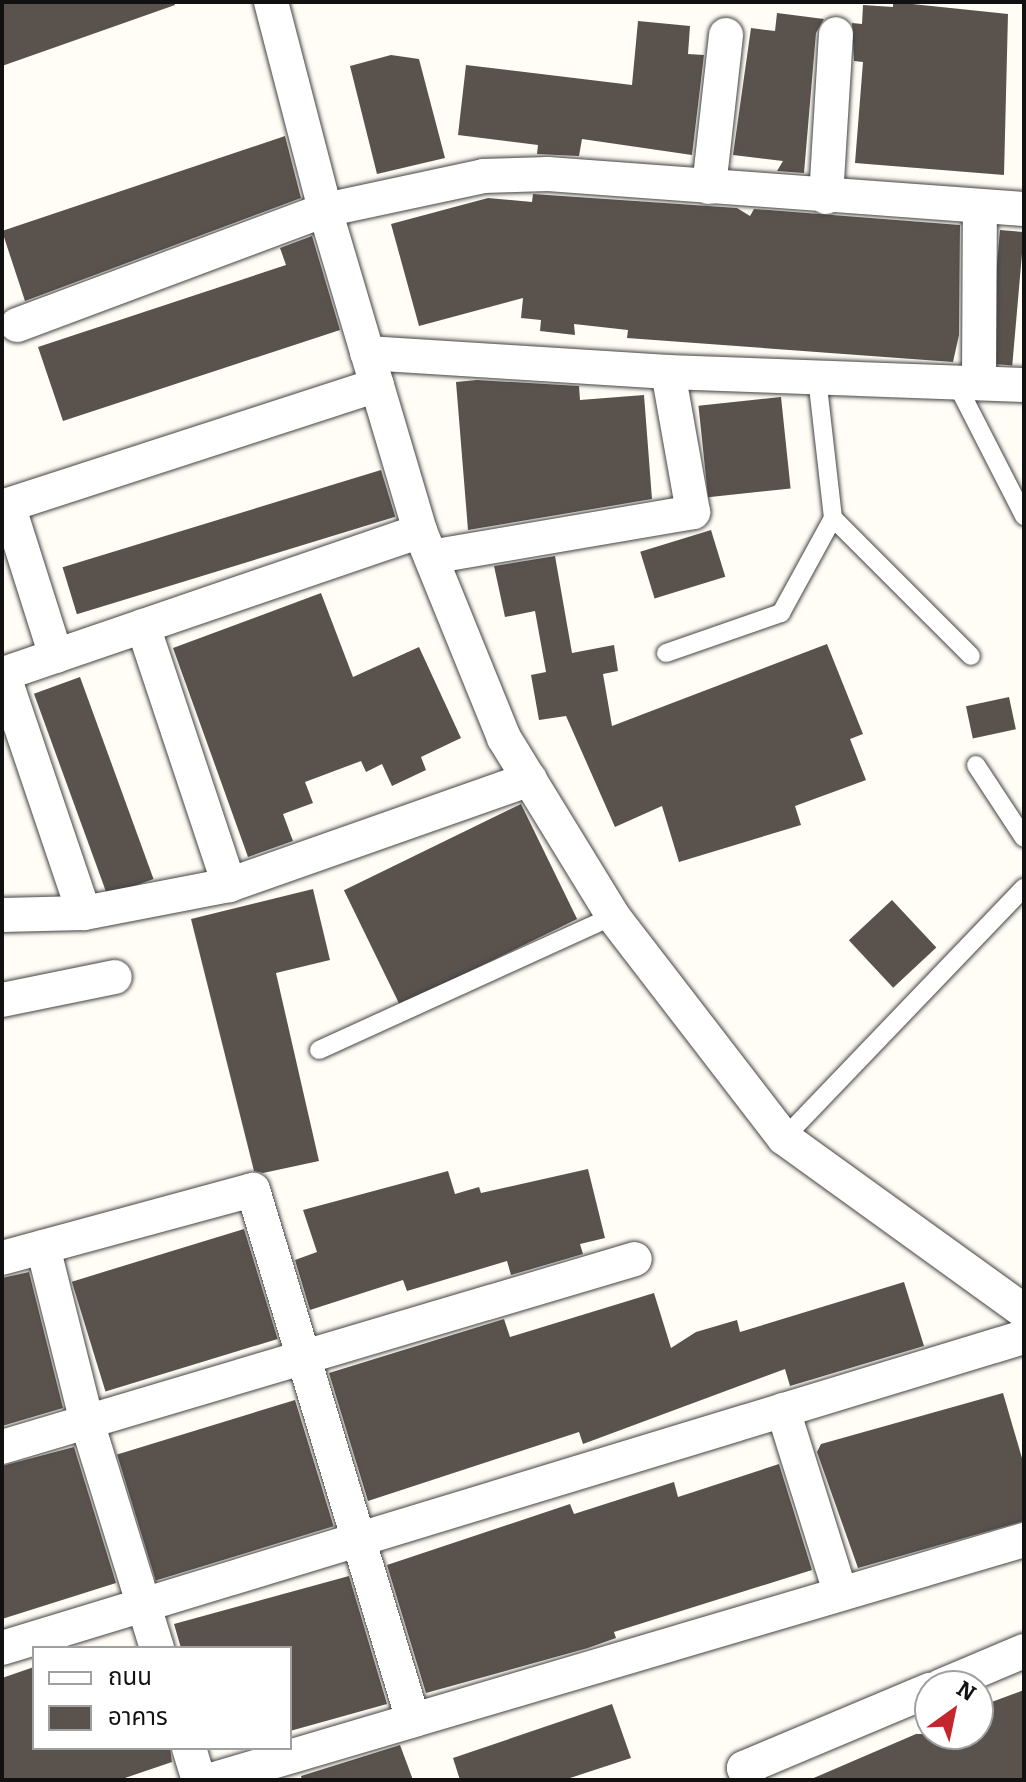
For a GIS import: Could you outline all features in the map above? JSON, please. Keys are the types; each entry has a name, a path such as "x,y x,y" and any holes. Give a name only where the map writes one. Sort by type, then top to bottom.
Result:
{"street":[{"path":"271,2 325,210 426,544 504,738 613,916 784,1138 1024,1311"},
{"path":"826,197 836,34"},
{"path":"709,187 726,35"},
{"path":"17,325 325,210 483,176 548,174 826,197 1024,209"},
{"path":"967,381 980,206"},
{"path":"367,353 668,372 1024,385"},
{"path":"84,913 3,674 143,626 426,544 693,512 668,372"},
{"path":"56,656 5,495 377,385"},
{"path":"143,626 229,885"},
{"path":"2,915 84,913 229,885 530,779"},
{"path":"2,1000 115,977"},
{"path":"2,1258 253,1190 355,1540 413,1720"},
{"path":"43,1247 87,1422 156,1646"},
{"path":"2,1447 635,1259"},
{"path":"2,1648 1024,1337"},
{"path":"783,1410 840,1592"},
{"path":"211,1780 1024,1540"},
{"path":"979,1670 1024,1651"},
{"path":"749,1780 744,1768 914,1697"},
{"path":"190,1750 199,1780"}],"lane":[{"path":"666,653 781,613 833,518 817,377"},
{"path":"967,381 1024,516"},
{"path":"833,518 971,656"},
{"path":"976,765 1024,838"},
{"path":"784,1138 1024,888"},
{"path":"319,1050 613,916"}],"building":[{"path":"2,2 174,2 175,5 2,66"},
{"path":"893,2 1008,14 1004,175 855,163 863,62 854,61 852,23 862,24 863,5 893,7"},
{"path":"777,13 824,19 816,33 804,173 777,171 783,161 733,155 751,28 775,31"},
{"path":"638,21 690,26 688,54 704,55 692,155 582,139 579,156 537,154 538,145 458,135 466,65 632,85"},
{"path":"391,55 419,59 445,158 377,174 350,66"},
{"path":"285,136 301,198 25,301 2,231"},
{"path":"533,194 737,208 750,216 754,209 960,225 959,335 953,362 627,338 628,330 574,324 575,335 540,331 541,320 521,318 523,298 419,326 391,224 488,198 532,202"},
{"path":"1000,230 1024,232 1012,366 988,363"},
{"path":"312,236 340,330 63,421 38,347 286,265 280,248"},
{"path":"477,380 579,386 580,400 644,395 652,499 468,530 456,382"},
{"path":"781,397 791,488 708,497 698,406"},
{"path":"381,470 395,517 77,614 63,567"},
{"path":"711,530 725,577 655,598 640,552"},
{"path":"555,556 572,653 614,645 618,671 603,674 612,726 827,644 863,734 850,739 866,780 795,806 801,825 679,862 662,806 615,827 566,716 539,720 531,675 546,672 535,611 505,617 494,566"},
{"path":"321,593 353,677 419,647 461,738 421,757 426,770 392,786 382,764 366,772 361,761 305,782 313,803 283,814 293,841 248,857 173,648"},
{"path":"80,677 154,879 107,896 34,694"},
{"path":"1009,697 1016,729 973,738 966,706"},
{"path":"521,804 577,919 400,1005 344,890"},
{"path":"313,889 330,960 276,973 319,1161 263,1173 254,1171 191,919"},
{"path":"892,900 936,948 893,988 849,940"},
{"path":"588,1169 605,1238 580,1244 583,1254 511,1275 507,1261 407,1291 403,1280 310,1310 295,1260 317,1252 303,1210 448,1171 455,1194 479,1187 481,1193"},
{"path":"244,1229 278,1339 105,1392 72,1282"},
{"path":"29,1272 63,1408 2,1426 2,1278"},
{"path":"904,1282 924,1346 790,1386 785,1369 583,1444 579,1432 368,1501 329,1373 504,1319 510,1337 654,1293 671,1348 696,1332 737,1320 740,1332"},
{"path":"1003,1393 1024,1465 1024,1521 858,1568 817,1452 821,1444"},
{"path":"295,1400 334,1526 156,1581 117,1454"},
{"path":"74,1447 116,1583 2,1619 2,1466"},
{"path":"779,1464 812,1570 614,1632 616,1638 588,1648 426,1693 387,1565 570,1504 574,1514 674,1482 678,1497"},
{"path":"349,1576 387,1704 292,1730 292,1646 180,1646 174,1624"},
{"path":"32,1668 32,1750 170,1750 172,1762 119,1780 2,1780 2,1678"},
{"path":"1024,1690 1024,1780 809,1780 914,1735 914,1750 994,1750 994,1701"},
{"path":"612,1704 631,1758 564,1780 460,1780 453,1758"},
{"path":"400,1745 413,1780 302,1780 301,1776"}]}
